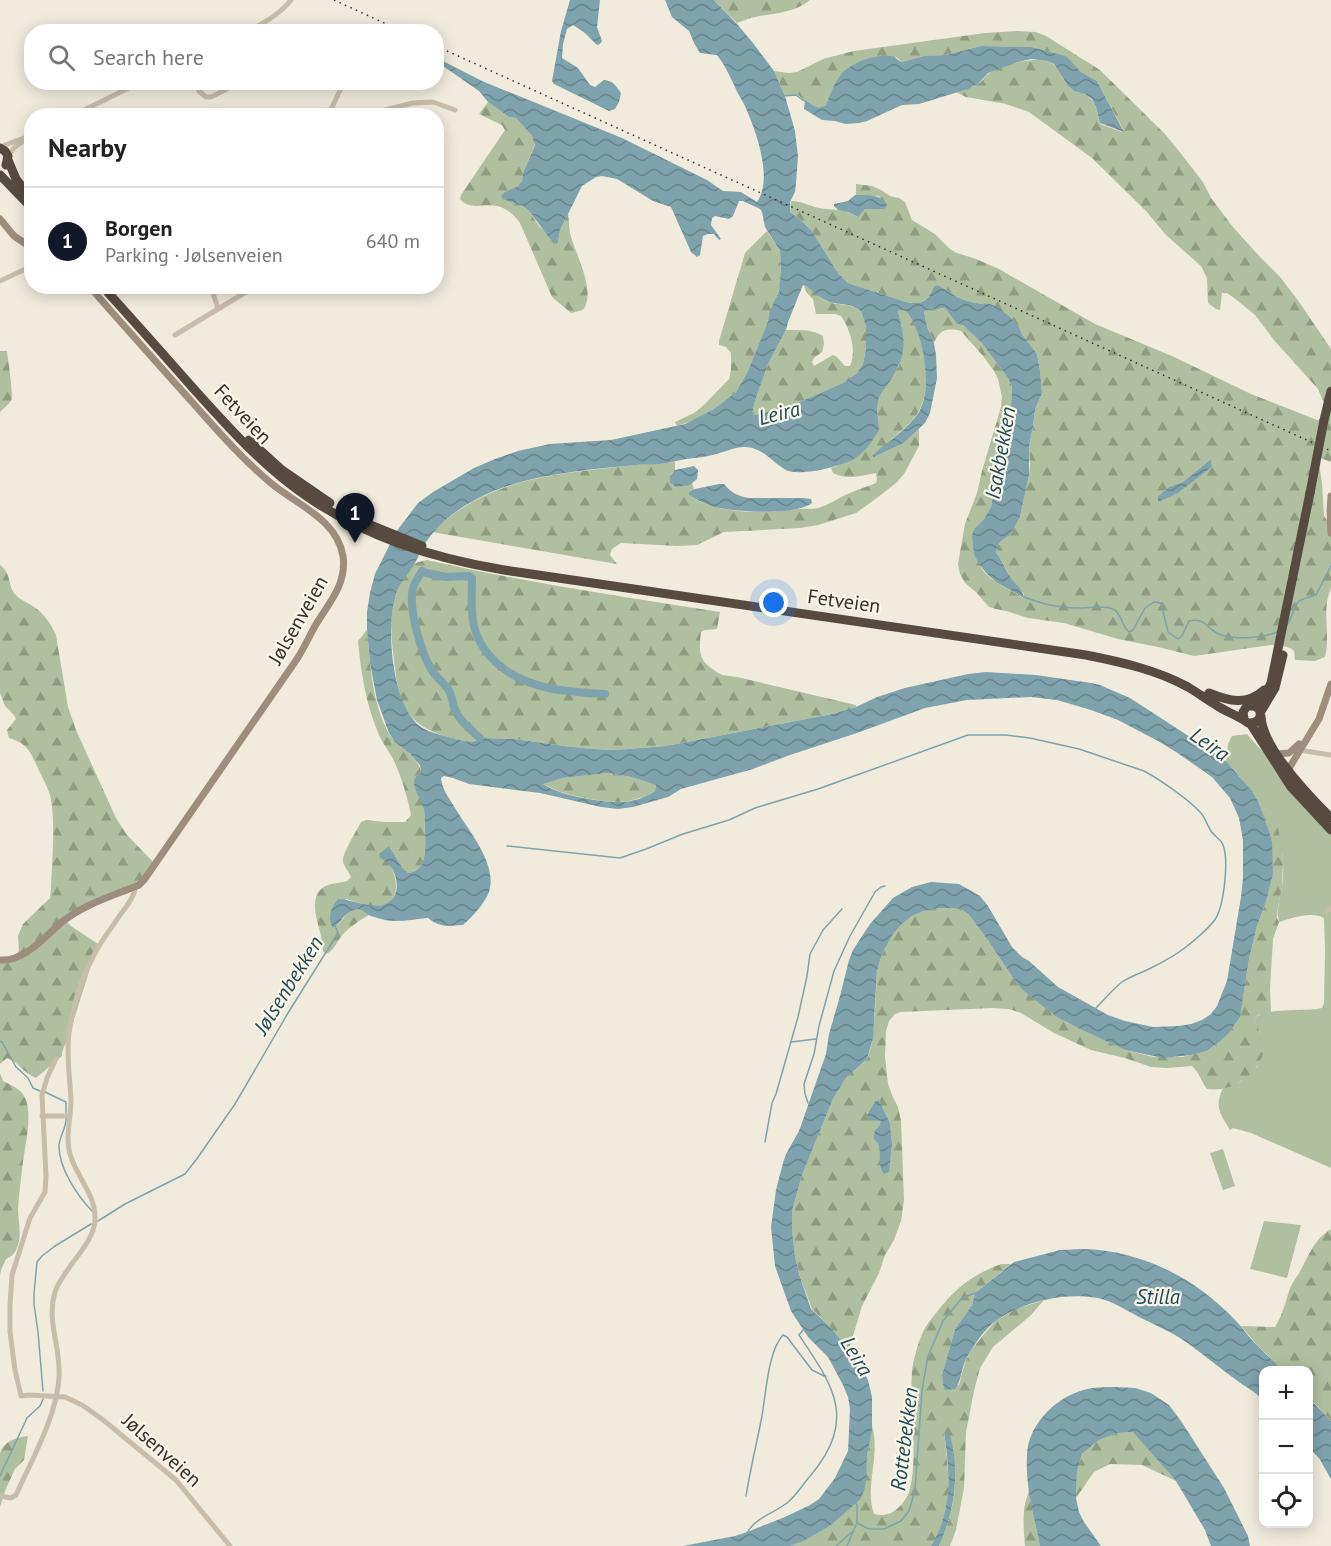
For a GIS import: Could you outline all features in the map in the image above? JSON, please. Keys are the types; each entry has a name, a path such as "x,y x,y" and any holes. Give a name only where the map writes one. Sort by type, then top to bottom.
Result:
{"highway":[{"path":"0,148 5,151 16,179 24,189"},
{"path":"0,169 5,166 8,158"},
{"path":"0,175 24,200"},
{"name":"Fetveien","path":"109,294 260,459 310,499 347,521 383,535 429,551 504,564 1088,649 1116,655 1156,667 1189,681 1227,712 1247,721"},
{"name":"Fetveien","path":"117,294 228,418 269,459 332,505 383,535"},
{"path":"1247,721 1257,722 1255,710 1271,683 1331,391"},
{"path":"1293,584 1278,678 1271,695 1255,710 1243,714 1273,753 1331,818"},
{"path":"1207,696 1230,701 1253,698 1264,689 1274,669"},
{"path":"1207,696 1220,711 1250,732 1273,753"},
{"name":"Fetveien","path":"1207,696 1224,704 1255,710"},
{"path":"1255,710 1273,753 1298,795 1331,830"}],"main road":[{"path":"0,219 24,243"},
{"name":"Jølsenveien","path":"96,294 241,455 280,490 326,523 336,537 343,559 343,573 339,588 297,659 144,880 137,885"},
{"path":"1331,496 1331,533"},
{"path":"1288,770 1319,719 1331,684"},
{"path":"1273,753 1289,753 1309,733"},
{"path":"0,960 10,960 21,956 69,916 137,885"}],"street":[{"path":"261,24 282,11 291,0"},
{"path":"88,108 125,90"},
{"path":"199,90 206,97 212,97 226,90"},
{"path":"332,108 340,90"},
{"path":"393,108 413,103 433,102 455,110"},
{"path":"0,148 24,138"},
{"path":"8,158 15,147 24,141"},
{"path":"0,281 24,270"},
{"path":"213,294 218,309"},
{"path":"175,335 243,294"},
{"path":"1305,751 1331,755"},
{"name":"Jølsenveien","path":"58,1396 60,1366 52,1325 53,1298 63,1275 91,1235 96,1218 91,1199 70,1154 67,1135 71,1101 68,1040 70,1026 79,991 93,955 132,898 137,885"},
{"name":"Jølsenveien","path":"56,1059 42,1095 44,1194 30,1218 14,1267 9,1305 15,1370 21,1396 58,1396 74,1400 102,1419 176,1480 230,1546"},
{"path":"42,1116 69,1116"},
{"path":"0,1496 11,1498 16,1495 58,1396"}],"green space":[{"path":"714,0 810,0 798,8 753,17 737,23"},
{"path":"1036,32 1100,70 1165,134 1203,182 1211,198 1233,227 1280,277 1297,299 1331,349 1331,462 1320,458 1319,463 1324,516 1331,526 1331,588 1326,613 1325,657 1315,661 1295,660 1292,649 1271,645 1194,656 1118,639 1064,623 1028,618 989,607 965,583 960,574 958,564 965,524 977,493 1002,397 994,371 961,331 941,332 934,343 927,327 924,311 945,308 956,323 964,326 981,342 1012,386 1011,405 1001,446 991,507 975,528 977,554 986,574 1023,598 1024,594 1010,577 996,553 1001,541 1010,535 1020,517 1029,475 1029,446 1035,410 1042,393 1037,354 1019,327 982,303 957,297 938,285 934,286 924,301 912,303 848,283 838,273 812,231 790,212 791,201 842,211 857,217 865,209 884,209 879,196 856,195 856,184 872,186 905,202 912,220 935,234 950,249 999,269 1095,324 1172,356 1251,394 1317,420 1323,420 1325,406 1318,389 1255,315 1227,293 1222,293 1220,310 1208,303 1207,278 1201,266 1166,235 1146,211 1092,158 1029,112 1006,104 966,97 956,92 976,85 988,74 1011,64 1040,60 1054,65 1071,89 1090,98 1100,124 1122,132 1123,129 1097,81 1081,72 1065,56 1032,47 981,46 902,62 896,57 885,57 840,75 823,108 811,106 798,95 785,96 774,71 797,72 823,59 854,51 985,33","holes":["1211,459 1212,467 1177,494 1158,502 1158,496 1169,487 1183,482"]},
{"path":"488,102 509,117 516,118 532,136 535,144 522,181 518,186 505,192 529,211 539,226 558,243 560,230 568,214 570,233 584,272 588,293 583,310 571,313 552,297 520,223 513,215 501,207 473,206 460,199 505,130 502,125 479,114"},
{"path":"767,231 780,251 781,284 748,371 736,392 714,409 677,426 675,422 694,413 729,379 731,353 726,347 719,345 719,341 745,253"},
{"path":"804,286 829,302 851,306 861,311 866,327 863,364 857,373 843,383 795,404 756,415 752,414 768,364 786,330 810,331 823,336 822,352 814,358 812,362 814,366 833,355 845,366 850,366 853,347 844,321 841,316 835,314 816,314 813,299"},
{"path":"899,310 906,311 913,320 918,333 925,361 925,391 917,414 874,457 904,443 919,429 919,446 904,474 896,483 856,513 800,528 724,532 697,545 621,543 612,549 610,555 617,564 432,532 454,513 477,499 527,481 579,471 675,462 675,470 671,474 670,483 676,487 692,483 694,489 689,492 689,495 700,502 726,510 756,512 818,508 876,483 876,473 854,477 843,476 833,473 831,468 837,466 879,430 877,403 881,392 899,366 902,328"},
{"path":"0,351 7,351 12,392 11,401 0,412"},
{"path":"427,560 536,582 720,612 717,629 701,632 702,658 709,666 722,675 856,705 856,707 832,714 666,746 615,750 515,739 481,738 466,741 433,732 412,717 402,700 398,687 391,625 394,603 401,582 413,565"},
{"path":"0,565 8,575 15,594 39,611 54,630 68,707 76,730 116,818 127,835 153,862 150,872 130,888 66,921 101,946 91,965 62,1056 36,1078 7,1058 0,1064 0,959 14,956 19,951 18,936 23,924 50,898 53,816 49,791 32,755 24,745 9,738 7,730 16,719 5,706 0,693"},
{"path":"367,630 373,683 383,722 393,739 416,761 421,772 415,778 424,810 424,856 420,868 408,873 389,846 386,860 393,872 396,886 392,899 387,904 375,906 346,899 333,928 348,913 356,909 362,909 369,915 346,931 334,948 326,954 323,951 317,919 316,899 322,888 347,881 351,877 343,859 361,822 366,820 405,822 411,815 398,771 380,737 368,701 358,641"},
{"path":"1247,734 1277,766 1331,815 1331,1168 1251,1133 1233,1128 1230,1130 1219,1110 1223,1088 1241,1082 1258,1066 1261,1035 1255,1018 1268,1012 1322,1008 1324,1003 1324,918 1308,915 1279,922 1283,864 1275,819 1226,762 1228,744 1232,736"},
{"path":"608,773 656,785 655,791 629,801 609,802 572,795 542,783 561,778"},
{"path":"1259,803 1276,819 1282,847 1282,887 1278,906 1279,922 1273,939 1271,1012 1255,1018 1264,1052 1255,1069 1237,1084 1222,1089 1207,1089 1192,1066 1151,1067 1091,1050 1009,1009 901,1012 895,1014 889,1021 886,1031 885,1057 888,1084 898,1107 901,1121 904,1200 901,1221 894,1240 862,1306 849,1349 812,1309 795,1256 792,1211 802,1175 833,1099 846,1078 867,1059 871,1047 875,1012 877,971 882,954 893,934 912,916 924,911 942,908 961,909 969,915 987,939 1017,984 1066,1022 1125,1050 1154,1057 1182,1057 1207,1051 1218,1043 1240,1016 1249,959 1273,874 1269,831","holes":["879,1100 890,1123 892,1143 878,1146 877,1129 881,1121 867,1117 875,1101"]},
{"path":"0,1073 3,1081 23,1095 27,1104 28,1121 18,1203 19,1240 14,1253 6,1259 0,1276"},
{"path":"1223,1149 1235,1186 1223,1190 1210,1153"},
{"path":"1264,1221 1301,1225 1287,1278 1250,1269"},
{"path":"1331,1229 1331,1421 1313,1401 1313,1366 1279,1366 1241,1326 1275,1327 1291,1287 1312,1250"},
{"path":"1001,1264 1011,1264 975,1293 972,1305 955,1329 942,1375 943,1384 959,1385 965,1362 972,1349 995,1321 1016,1309 1044,1300 1031,1315 993,1347 980,1368 966,1432 964,1488 956,1530 950,1546 939,1546 948,1524 955,1490 955,1466 944,1432 948,1477 947,1505 931,1546 790,1546 830,1526 860,1500 872,1426 875,1448 871,1504 874,1514 891,1513 904,1501 912,1479 914,1449 912,1372 921,1336 930,1320 957,1289 981,1273"},
{"path":"1134,1432 1176,1481 1142,1465 1110,1464 1094,1472 1076,1498 1077,1472 1082,1454 1099,1440 1118,1433"},
{"path":"28,1436 24,1460 15,1469 0,1507 0,1453 11,1440"},
{"path":"1029,1485 1040,1546 1025,1546 1024,1511"}],"water":[{"path":"570,0 600,0 597,27 602,41 597,45 573,25 567,29 562,58 578,68 590,85 595,87 604,80 614,84 621,93 615,109 609,111 552,81 561,31"},
{"name":"Leira","path":"665,0 714,0 737,24 774,71 785,96 795,131 798,156 795,192 790,202 790,212 812,231 838,273 848,283 912,303 924,301 934,286 938,285 965,300 990,304 1010,317 1037,354 1042,393 1035,410 1029,446 1029,475 1020,517 1010,535 997,547 996,553 1024,598 996,582 987,574 974,554 972,535 991,507 1003,436 1011,405 1012,386 981,342 964,326 956,323 945,308 924,311 936,355 937,378 930,413 925,423 904,443 872,456 909,424 919,412 923,402 926,375 922,346 912,320 906,311 899,310 903,331 902,355 896,372 879,398 877,408 879,430 863,452 850,461 821,470 792,472 756,449 743,447 668,463 567,473 520,482 477,499 447,519 426,542 401,584 396,593 392,612 394,667 403,702 411,717 427,730 467,741 481,738 515,739 615,750 666,746 832,714 905,688 968,674 986,672 1036,675 1100,685 1130,698 1224,759 1252,791 1259,803 1272,842 1273,874 1249,959 1240,1017 1228,1034 1218,1043 1207,1051 1191,1055 1163,1058 1125,1050 1057,1017 1017,984 987,939 969,915 961,909 942,908 924,911 912,916 893,934 882,954 877,971 873,1038 867,1059 846,1078 833,1099 802,1175 792,1211 795,1256 811,1309 849,1349 868,1380 872,1397 872,1430 867,1456 866,1480 860,1500 830,1526 790,1546 683,1546 735,1536 810,1505 819,1499 835,1478 848,1451 850,1409 848,1397 828,1357 808,1337 791,1311 775,1266 771,1227 776,1190 783,1163 799,1131 826,1054 829,1034 853,950 870,924 893,898 912,887 931,882 959,884 980,896 1012,947 1058,987 1108,1015 1125,1021 1153,1027 1191,1024 1211,1014 1217,1006 1227,981 1241,897 1243,840 1239,818 1230,798 1212,777 1158,741 1118,720 1057,700 1031,697 967,700 925,708 753,769 681,789 668,797 633,807 618,809 601,807 540,793 469,784 444,776 441,778 444,790 486,859 491,881 489,892 481,905 463,925 441,925 428,918 383,920 357,909 347,913 333,928 330,920 331,913 338,899 375,906 391,900 397,888 396,880 391,867 380,858 379,854 389,846 408,873 420,868 424,856 424,810 414,781 421,772 420,765 395,742 389,733 377,700 367,630 367,612 375,574 396,532 418,503 474,468 495,459 550,444 611,440 685,424 714,409 736,392 748,371 779,291 780,251 765,227 760,209 743,201 739,201 733,216 729,219 715,216 712,218 711,225 721,239 719,240 714,234 703,236 700,255 697,257 691,252 671,207 653,201 617,179 596,177 582,186 560,230 558,243 554,244 529,211 501,196 522,181 535,145 532,136 516,118 509,117 488,102 479,91 444,67 444,62 482,81 622,138 707,180 723,191 741,192 757,202 764,180 761,153 753,126 725,66 717,55 700,53 689,31 672,17","holes":["803,285 832,303 851,306 861,311 866,327 863,364 857,373 843,383 795,404 756,415 752,414 768,364 786,330","608,773 656,785 655,791 636,800 615,802 571,795 543,784 562,778"]},
{"path":"981,46 1032,47 1066,56 1081,72 1097,81 1124,132 1100,123 1092,99 1068,86 1054,64 1031,59 988,73 978,84 968,89 919,104 902,105 859,123 846,124 822,120 804,109 805,100 817,107 825,106 843,72 864,60 888,56 895,57 902,62"},
{"path":"855,195 878,197 887,206 884,209 865,209 858,217 838,210 834,206 834,204 848,201"},
{"path":"1211,459 1212,467 1177,494 1158,502 1158,496 1169,487 1183,482"},
{"path":"694,466 698,470 697,479 690,485 676,487 670,483 670,476 675,470"},
{"path":"724,484 735,494 749,498 803,498 811,499 812,503 793,510 750,511 714,507 689,495 689,492 695,489"},
{"path":"879,1100 890,1123 892,1143 889,1172 884,1174 878,1144 874,1139 881,1121 868,1120 867,1115 875,1101"},
{"name":"Stilla","path":"1060,1250 1104,1251 1146,1261 1166,1269 1203,1292 1220,1306 1279,1366 1259,1366 1259,1397 1175,1335 1114,1303 1085,1296 1058,1297 1032,1303 1008,1313 993,1323 970,1353 955,1389 945,1390 942,1375 955,1329 972,1305 975,1293 1014,1262"},
{"path":"1135,1388 1151,1393 1169,1405 1224,1488 1248,1536 1250,1546 1211,1546 1205,1530 1176,1481 1133,1432 1118,1433 1099,1440 1082,1454 1077,1472 1076,1498 1084,1522 1101,1546 1040,1546 1027,1478 1028,1444 1032,1434 1044,1416 1070,1395 1089,1389"},
{"path":"1313,1402 1331,1421 1331,1479 1313,1452"},
{"path":"944,1432 950,1435 953,1449 954,1491 949,1519 939,1546 931,1546 943,1519 948,1490 948,1462"}],"waterway":[{"path":"783,96 796,95 804,101"},
{"name":"Isakbekken","path":"1288,624 1296,604 1302,599 1316,595 1331,566"},
{"path":"422,571 446,577 469,576 472,578 474,626 483,647 500,666 537,685 605,694"},
{"path":"422,571 414,586 412,597 420,643 428,664 449,691 459,716 480,738"},
{"name":"Isakbekken","path":"1024,597 1061,607 1113,609 1118,613 1129,632 1133,630 1145,608 1154,602 1161,603 1168,632 1178,639 1182,636 1189,621 1195,620 1203,622 1216,633 1227,637 1249,638 1277,632"},
{"path":"507,846 620,858 683,834 729,820 755,808 818,789 968,735 1006,735 1030,738 1079,749 1144,771 1181,795 1202,814 1211,831 1222,843 1226,861 1221,903 1216,918 1210,926 1174,956 1122,982 1096,1008"},
{"path":"808,1103 804,1084 814,1054 834,971 850,936 875,892 885,886"},
{"path":"765,1142 772,1103 798,1017 810,954 823,930 842,909"},
{"name":"Jølsenbekken","path":"98,1221 125,1204 185,1174 235,1104 338,933 335,926"},
{"path":"791,1042 816,1039"},
{"path":"0,1041 16,1067 28,1078 33,1088 40,1091"},
{"path":"45,1092 66,1102 66,1113"},
{"path":"66,1117 59,1145 62,1163 75,1190 93,1212"},
{"path":"43,1391 34,1304 37,1262 55,1246 91,1224"},
{"name":"Rottebekken","path":"856,1502 857,1523 869,1529 884,1529 901,1521 909,1511 915,1490 922,1390 928,1356 943,1321 962,1298 975,1293"},
{"path":"747,1533 755,1523 782,1507 793,1497 825,1455 833,1437 837,1420 835,1404 822,1371 799,1335 803,1330"},
{"path":"746,1496 770,1364 783,1335 787,1337 812,1370 826,1376"},
{"path":"0,1476 27,1418 40,1406 43,1399"},
{"path":"847,1546 856,1525"},
{"path":"836,1546 853,1531"}],"railway":[{"path":"334,0 386,24"},
{"path":"444,50 1331,451"}],"place":[{"name":"Borgen","path":"355,543"}]}
